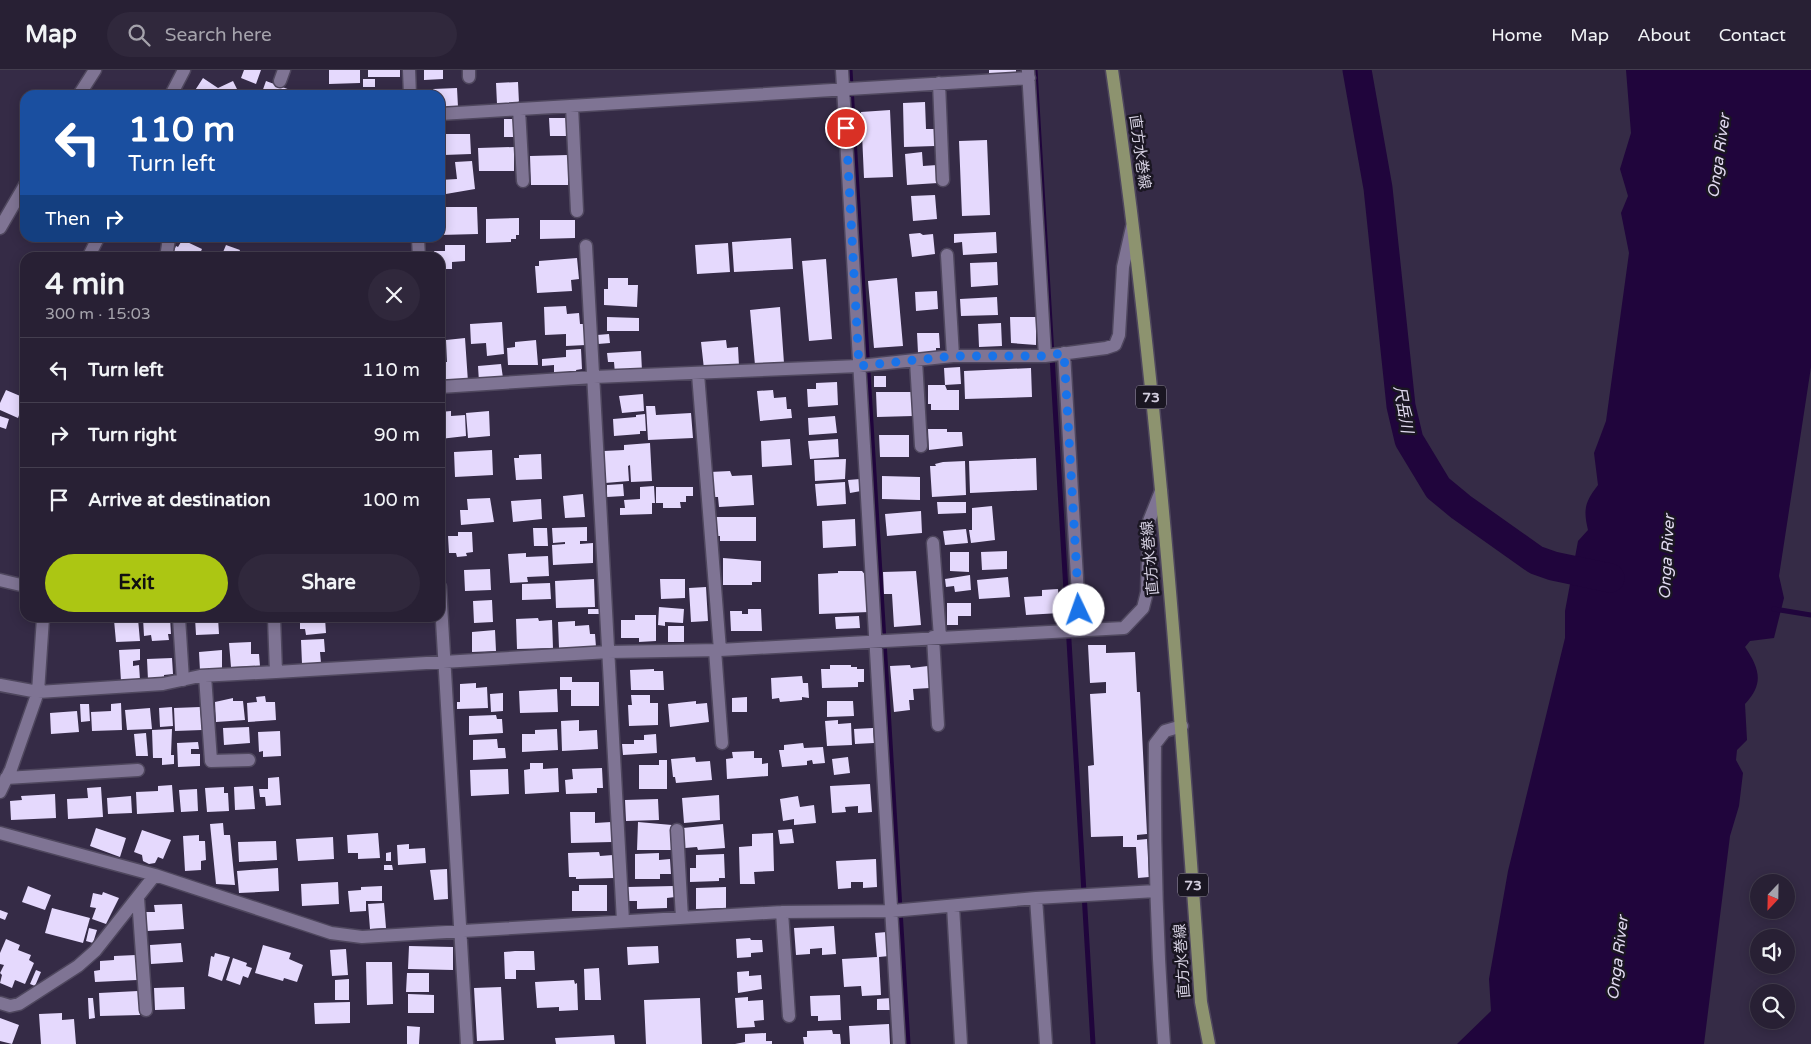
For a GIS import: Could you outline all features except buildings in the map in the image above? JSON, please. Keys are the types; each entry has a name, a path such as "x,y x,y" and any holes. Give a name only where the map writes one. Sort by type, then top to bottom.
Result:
{"main road":[{"name":"直方水巻線","path":"1112,70 1133,224 1160,491 1182,726 1201,1002 1209,1044"}],"street":[{"path":"82,90 95,70"},
{"path":"174,90 184,70"},
{"path":"409,70 410,90"},
{"path":"842,70 849,89 899,910 899,1044"},
{"path":"445,114 939,83 1028,74 1053,355 1073,630"},
{"path":"939,83 943,180"},
{"path":"572,106 577,210"},
{"path":"519,109 522,181"},
{"path":"0,228 20,194"},
{"path":"445,388 594,378 865,365 953,356 1053,355 1115,345 1119,334 1123,267 1133,224"},
{"path":"586,246 623,921"},
{"path":"947,255 953,356"},
{"path":"916,361 921,446"},
{"path":"698,374 722,743"},
{"path":"0,685 38,692 163,684 205,676 609,652 717,650 1124,628 1143,608 1147,592 1149,521 1160,491"},
{"path":"933,543 938,725"},
{"path":"0,580 20,585"},
{"path":"0,792 38,692 43,622"},
{"path":"179,622 183,680"},
{"path":"274,622 276,672"},
{"path":"442,622 467,1044"},
{"path":"205,676 211,761 249,760"},
{"path":"1164,1044 1154,842 1155,744 1164,732 1182,726"},
{"path":"6,778 138,770"},
{"path":"677,830 682,918"},
{"path":"0,833 155,875 331,933 362,937 782,912 899,910 1036,898 1156,891"},
{"path":"0,1003 10,1006 20,1004 78,966 95,951 155,875"},
{"path":"138,898 146,1010"},
{"path":"1036,898 1046,1044"},
{"path":"953,906 961,1044"},
{"path":"782,912 790,1016"}],"water":[{"name":"Onga River","path":"1626,70 1811,70 1811,367 1779,576 1784,598 1774,638 1750,641 1745,647 1754,662 1758,676 1755,690 1745,704 1747,740 1737,750 1736,760 1743,773 1739,806 1730,836 1704,1044 1457,1044 1491,1011 1489,979 1508,871 1565,638 1565,611 1578,541 1588,530 1586,506 1598,485 1594,453 1606,421 1629,253 1621,213 1628,196 1620,169 1631,133"}],"waterway":[{"path":"850,70 908,1044"},
{"path":"1035,70 1093,1044"},
{"name":"尺岳川","path":"1357,70 1378,188 1401,406 1409,440 1438,488 1461,507 1536,560 1553,566 1610,578"},
{"path":"1774,609 1811,615"}],"route":[{"path":"846,128 859,366 953,356 1045,356 1064,353 1079,610"}]}
